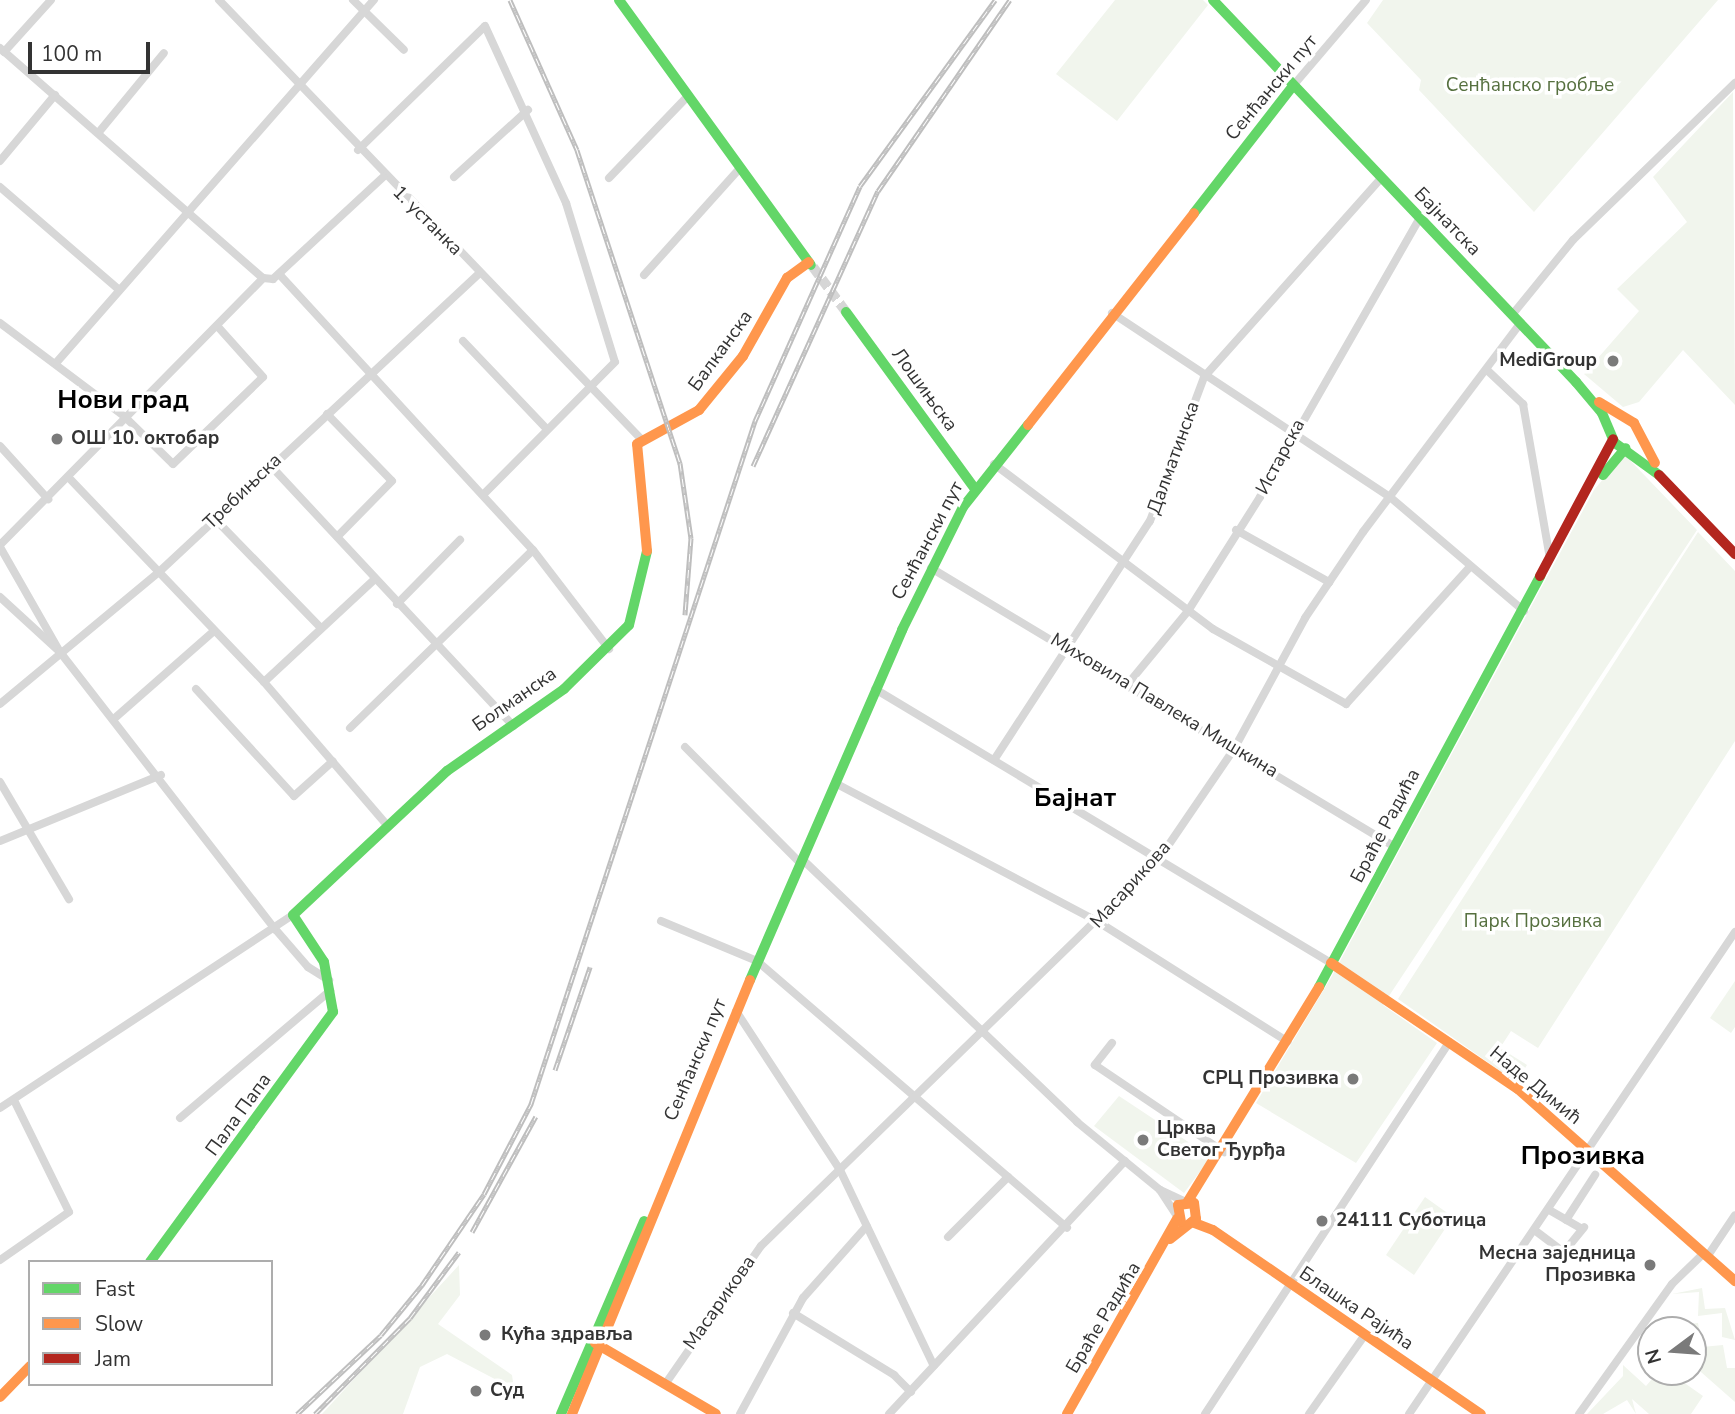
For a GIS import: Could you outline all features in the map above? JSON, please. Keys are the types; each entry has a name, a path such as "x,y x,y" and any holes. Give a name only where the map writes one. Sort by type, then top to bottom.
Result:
{"street":[{"path":"51,0 2,50 187,206 263,278"},
{"name":"1. устанка","path":"219,0 383,177 640,438"},
{"path":"353,0 404,50"},
{"path":"56,363 187,206 374,0"},
{"path":"619,0 740,168 644,275"},
{"name":"Бајнатска","path":"1213,0 1576,382 1623,420 1634,423 1639,437 1671,486"},
{"name":"Сенћански пут","path":"572,1414 663,1185 875,689 931,568 975,488 1293,87 1366,0"},
{"path":"358,150 485,26 528,110 571,216 615,362 592,387 545,428 483,495"},
{"path":"99,132 164,53"},
{"path":"1512,315 1573,240 1735,83"},
{"path":"0,161 55,94"},
{"path":"609,178 688,96"},
{"path":"454,177 528,110"},
{"name":"Балканска","path":"640,438 699,410 743,356 788,278 811,265 740,168"},
{"path":"60,652 0,546 71,480 125,418 219,328 263,278 279,274 383,177"},
{"name":"Далматинска","path":"993,760 1126,565 1164,493 1204,377 1381,178"},
{"path":"0,187 117,288"},
{"name":"Истарска","path":"1128,685 1188,611 1419,219"},
{"path":"279,274 369,376 533,550 609,649"},
{"name":"Требињска","path":"0,704 159,572 479,274"},
{"name":"Лошињска","path":"846,312 975,488"},
{"path":"1112,313 1204,377 1294,431 1390,497 1524,611"},
{"path":"0,323 125,418 173,464 263,377 219,328"},
{"name":"Масарикова","path":"666,1383 749,1258 920,1098 983,1031 1100,923 1159,859 1234,749 1329,582 1520,324"},
{"path":"463,341 545,428"},
{"path":"1486,370 1522,404 1550,561"},
{"name":"Бајнатска","path":"1576,382 1612,435 1671,486 1735,554"},
{"path":"327,414 392,481 337,537"},
{"path":"1612,435 1623,420"},
{"name":"Браће Радића","path":"1192,1205 1289,1042 1593,484 1612,435"},
{"path":"1627,447 1639,437"},
{"name":"Болманска","path":"0,1108 276,930 386,824 469,751 513,726 609,649 629,625 643,587 640,438"},
{"path":"0,446 48,499"},
{"name":"Браће Радића","path":"1593,484 1627,447"},
{"path":"994,464 1188,611 1346,704 1470,567"},
{"path":"270,466 513,726"},
{"path":"71,480 264,682 386,824"},
{"path":"215,519 321,628"},
{"path":"1236,530 1329,582"},
{"path":"397,604 460,540"},
{"path":"350,728 438,646 533,550"},
{"name":"Миховила Павлека Мишкина","path":"931,568 1069,648 1395,847"},
{"path":"264,682 375,579"},
{"path":"0,597 60,652 116,717 276,930 307,967 331,985"},
{"path":"116,717 215,631"},
{"path":"196,688 294,796 332,761"},
{"path":"875,689 1331,963"},
{"path":"685,747 801,861 1125,1161 1160,1189 1192,1205"},
{"path":"0,841 26,828 161,775"},
{"path":"0,782 69,899"},
{"path":"835,783 1100,923 1289,1042"},
{"path":"293,915 331,985"},
{"path":"661,921 757,961 920,1098 1068,1228"},
{"path":"1409,1414 1584,1148 1735,932"},
{"name":"Наде Димић","path":"1331,963 1518,1089 1735,1281"},
{"path":"180,1118 331,985"},
{"name":"Пала Папа","path":"151,1260 327,1025 331,985"},
{"path":"736,1011 840,1170 934,1366"},
{"path":"1205,1414 1449,1042"},
{"path":"1112,1043 1095,1065 1224,1152"},
{"path":"0,1260 69,1212 14,1100"},
{"path":"889,1414 1068,1228 1125,1161"},
{"path":"1566,1220 1595,1175"},
{"path":"948,1237 1008,1177"},
{"name":"Сенћански пут","path":"561,1414 591,1340 663,1185"},
{"path":"1160,1189 1183,1220"},
{"path":"1183,1220 1192,1205"},
{"path":"1183,1220 1192,1205"},
{"name":"Блашка Рајића","path":"1192,1205 1213,1230 1481,1414"},
{"path":"1536,1232 1564,1252 1582,1228 1551,1211"},
{"path":"1579,1414 1672,1284 1705,1255 1735,1215"},
{"name":"Браће Радића","path":"1067,1414 1183,1220"},
{"name":"Блашка Рајића","path":"1183,1220 1213,1230"},
{"path":"740,1414 793,1313 867,1226"},
{"path":"793,1313 894,1375 911,1392"},
{"path":"1309,1414 1364,1336"},
{"path":"591,1340 716,1414"},
{"path":"0,1397 28,1368"}],"green space":[{"path":"1115,0 1203,0 1208,5 1117,121 1056,74"},
{"name":"Сенћанско гробље","path":"1383,0 1718,0 1534,212 1419,90 1421,80 1367,23"},
{"path":"1733,92 1735,405 1683,350 1639,402 1623,407 1584,374 1639,311 1617,289 1687,222 1653,177"},
{"path":"1624,454 1697,530 1383,1005 1437,1043 1356,1163 1256,1103 1332,976 1594,490"},
{"name":"Парк Прозивка","path":"1698,532 1735,571 1735,741 1538,1048 1511,1031 1500,1048 1527,1065 1516,1082 1398,999"},
{"path":"1735,981 1735,1027 1731,1033 1710,1018"},
{"path":"1119,1096 1211,1157 1184,1193 1094,1126"},
{"path":"1425,1197 1453,1217 1414,1275 1386,1255"},
{"path":"459,1265 460,1295 438,1324 512,1375 514,1389 447,1354 420,1367 403,1414 322,1414"},
{"path":"1702,1288 1705,1309 1725,1308 1735,1340 1722,1337 1722,1313 1698,1316 1699,1292 1672,1294"},
{"path":"1723,1345 1727,1368 1735,1368 1735,1402 1707,1377 1707,1347"},
{"path":"1623,1365 1637,1378 1637,1386 1689,1386 1703,1396 1691,1414 1649,1414 1632,1399 1636,1414 1627,1400 1603,1414 1587,1414 1623,1376"}],"tunnel":[{"path":"813,267 846,312"}],"railway":[{"path":"510,0 577,150 680,463 691,538 685,615"},
{"path":"297,1414 381,1335 422,1285 484,1194 531,1104 755,421 860,186 995,0"},
{"path":"753,466 878,191 1010,0"},
{"path":"555,1070 590,967"},
{"path":"472,1232 536,1116"},
{"path":"315,1414 410,1318 459,1252"}],"traffic: fast":[{"path":"619,0 811,265"},
{"path":"1213,0 1576,382 1602,413 1615,443 1659,475"},
{"path":"1194,213 1292,87"},
{"path":"846,312 975,489"},
{"path":"750,980 902,630 963,507 1028,425"},
{"path":"1603,475 1626,448"},
{"path":"151,1260 333,1012 324,962 293,915 447,771 564,689 629,625 647,551"},
{"path":"1319,987 1540,576"},
{"path":"561,1414 644,1221"}],"traffic: slow":[{"path":"1028,425 1194,213"},
{"path":"647,551 637,444 699,410 743,356 787,278 809,262"},
{"path":"1599,402 1634,423 1655,463"},
{"path":"1331,963 1518,1089 1735,1281"},
{"path":"572,1414 750,980"},
{"path":"1188,1201 1319,987"},
{"path":"1170,1239 1196,1219 1194,1203 1178,1205 1181,1222"},
{"path":"1067,1414 1177,1219"},
{"path":"1192,1222 1213,1230 1481,1414"},
{"path":"595,1343 716,1414"},
{"path":"0,1397 28,1368"}],"traffic: jam":[{"path":"1540,576 1613,439"},
{"path":"1659,475 1735,554"}],"place":[{"name":"MediGroup","path":"1613,361"},
{"name":"ОШ 10. октобар","path":"57,439"},
{"name":"СРЦ Прозивка","path":"1353,1079"},
{"name":"Црква Светог Ђурђа","path":"1143,1140"},
{"name":"24111 Суботица","path":"1322,1221"},
{"name":"Месна заједница Прозивка","path":"1650,1265"},
{"name":"Кућа здравља","path":"485,1335"},
{"name":"Суд","path":"476,1391"}],"district":[{"name":"Нови град","path":"123,400"},
{"name":"Бајнат","path":"1075,798"},
{"name":"Прозивка","path":"1583,1156"}]}
